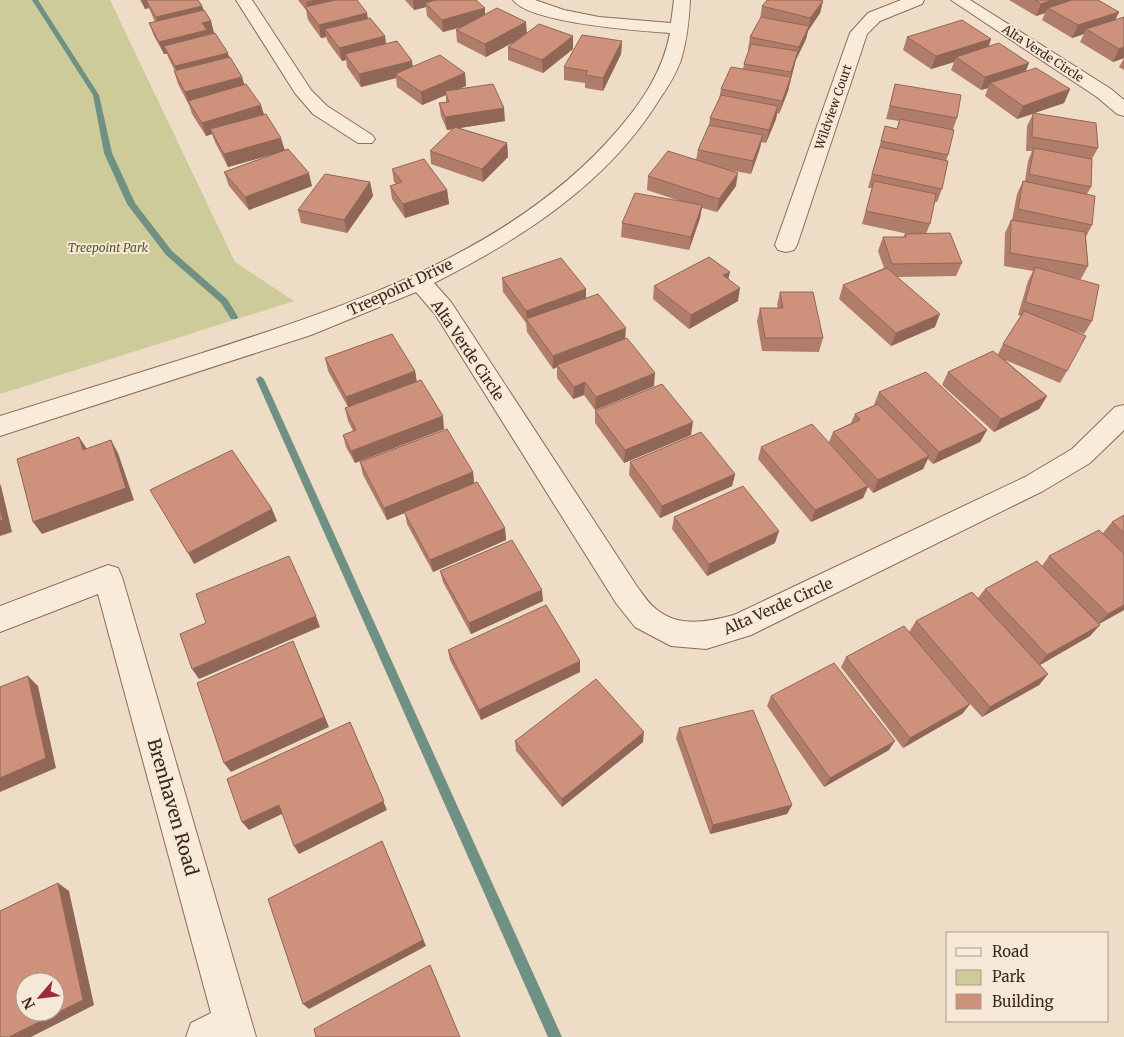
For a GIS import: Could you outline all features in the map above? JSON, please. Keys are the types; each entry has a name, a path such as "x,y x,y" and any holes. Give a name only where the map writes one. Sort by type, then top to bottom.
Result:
{"street":[{"path":"244,0 304,93 320,110 365,139"},
{"path":"521,0 540,9 572,19 680,29"},
{"name":"Treepoint Drive","path":"0,426 303,329 367,305 420,281 484,246 537,213 598,166 635,124 665,77 680,29 682,0"},
{"name":"Wildview Court","path":"786,245 859,33 874,17 916,0"},
{"name":"Alta Verde Circle","path":"959,0 1104,93 1124,110"},
{"name":"Alta Verde Circle","path":"420,281 443,308 626,594 645,618 671,633 706,636 740,626 1034,484 1081,456 1124,414"},
{"name":"Brenhaven Road","path":"0,619 108,576 226,1032"}],"green space":[{"name":"Treepoint Park","path":"0,0 110,0 235,262 294,301 0,394"}],"building":[{"path":"146,0 198,0 202,6 156,17"},
{"path":"335,0 357,0 367,13 319,25 305,7"},
{"path":"436,0 476,0 485,8 442,20 425,3"},
{"path":"767,0 823,1 810,18 762,6"},
{"path":"1035,0 1052,0 1041,4"},
{"path":"1072,0 1098,0 1119,12 1078,25 1048,8"},
{"path":"497,8 526,22 485,44 456,30"},
{"path":"204,10 211,21 202,23 207,30 159,42 149,23"},
{"path":"761,17 809,26 799,47 750,37"},
{"path":"1124,17 1124,47 1119,49 1086,29"},
{"path":"370,18 385,36 339,48 325,29"},
{"path":"962,20 991,39 936,56 907,37"},
{"path":"539,24 573,36 542,60 508,47"},
{"path":"215,33 228,53 175,66 164,46"},
{"path":"582,35 622,41 603,78 585,75 588,71 564,67"},
{"path":"397,41 412,61 359,74 345,54"},
{"path":"999,43 1029,63 985,77 956,57"},
{"path":"751,44 798,51 791,72 744,64"},
{"path":"440,55 465,73 421,92 395,74"},
{"path":"230,57 242,77 185,92 174,71"},
{"path":"731,67 791,77 782,101 721,89"},
{"path":"1036,68 1070,89 1023,106 990,83"},
{"path":"246,84 261,105 202,123 188,101"},
{"path":"493,84 504,108 445,117 439,103 449,102 445,91"},
{"path":"895,84 961,95 957,118 890,106"},
{"path":"721,95 778,106 769,130 710,118"},
{"path":"1033,113 1096,123 1098,148 1032,137"},
{"path":"266,114 281,138 224,154 210,129"},
{"path":"900,119 954,130 948,155 881,141 885,126 897,129"},
{"path":"709,125 763,135 753,161 698,150"},
{"path":"455,127 507,143 482,169 430,151"},
{"path":"880,147 948,161 942,189 872,174"},
{"path":"1034,148 1092,159 1091,187 1029,174"},
{"path":"288,149 309,173 245,197 224,172"},
{"path":"668,151 738,173 719,199 648,176"},
{"path":"424,159 447,190 403,204 390,186 402,182 392,169"},
{"path":"325,174 370,182 344,220 298,210"},
{"path":"874,181 936,194 930,224 866,211"},
{"path":"1023,181 1095,196 1092,225 1018,209"},
{"path":"635,193 702,205 691,237 622,223"},
{"path":"1011,220 1085,232 1088,266 1010,253"},
{"path":"950,233 962,263 892,264 883,237 906,237 905,234"},
{"path":"709,257 730,272 723,275 740,288 691,315 654,286"},
{"path":"561,258 586,289 526,311 502,278"},
{"path":"1035,267 1099,285 1092,321 1025,302"},
{"path":"887,268 940,314 896,333 843,285"},
{"path":"780,292 813,292 823,338 765,338 760,308 783,308"},
{"path":"598,294 626,328 553,356 526,319"},
{"path":"1024,311 1086,336 1067,371 1003,344"},
{"path":"392,334 415,371 346,397 325,358"},
{"path":"627,338 655,373 596,397 585,382 574,387 557,365"},
{"path":"993,351 1047,396 1001,419 948,372"},
{"path":"926,372 987,430 939,452 879,392"},
{"path":"421,380 443,416 351,451 343,435 356,430 345,408"},
{"path":"662,384 693,422 625,450 595,411"},
{"path":"878,404 929,456 878,480 833,432 860,420 855,414"},
{"path":"812,424 868,486 815,510 761,447"},
{"path":"447,429 473,472 384,508 360,462"},
{"path":"701,432 735,474 662,506 630,462"},
{"path":"79,437 83,450 111,440 126,488 33,522 17,459"},
{"path":"232,450 272,509 188,553 150,490"},
{"path":"477,482 505,528 430,560 404,512"},
{"path":"743,486 779,531 709,564 674,517"},
{"path":"0,508 3,520 0,521"},
{"path":"1124,515 1124,533 1112,522"},
{"path":"1099,530 1124,554 1124,605 1108,614 1049,556"},
{"path":"512,540 542,590 469,623 440,571"},
{"path":"289,556 316,616 192,669 180,634 206,623 196,594"},
{"path":"1037,561 1100,625 1047,655 985,589"},
{"path":"972,592 1048,674 990,707 916,621"},
{"path":"546,605 580,661 479,710 448,650"},
{"path":"904,626 970,704 910,738 846,657"},
{"path":"293,641 324,717 224,763 197,683"},
{"path":"834,663 895,741 830,778 771,696"},
{"path":"28,676 46,758 0,778 0,687"},
{"path":"596,679 644,732 562,799 515,741"},
{"path":"753,710 792,805 713,825 679,728"},
{"path":"350,722 384,801 294,846 279,805 242,822 227,779"},
{"path":"382,841 423,940 303,1004 268,899"},
{"path":"58,883 83,1000 65,1009 65,972 15,972 15,1022 39,1022 9,1037 0,1037 0,911"},
{"path":"430,965 460,1037 316,1037 314,1029"}],"waterway":[{"path":"35,0 96,95 108,153 131,204 169,253 224,301 234,317"},
{"path":"260,379 555,1037"}]}
